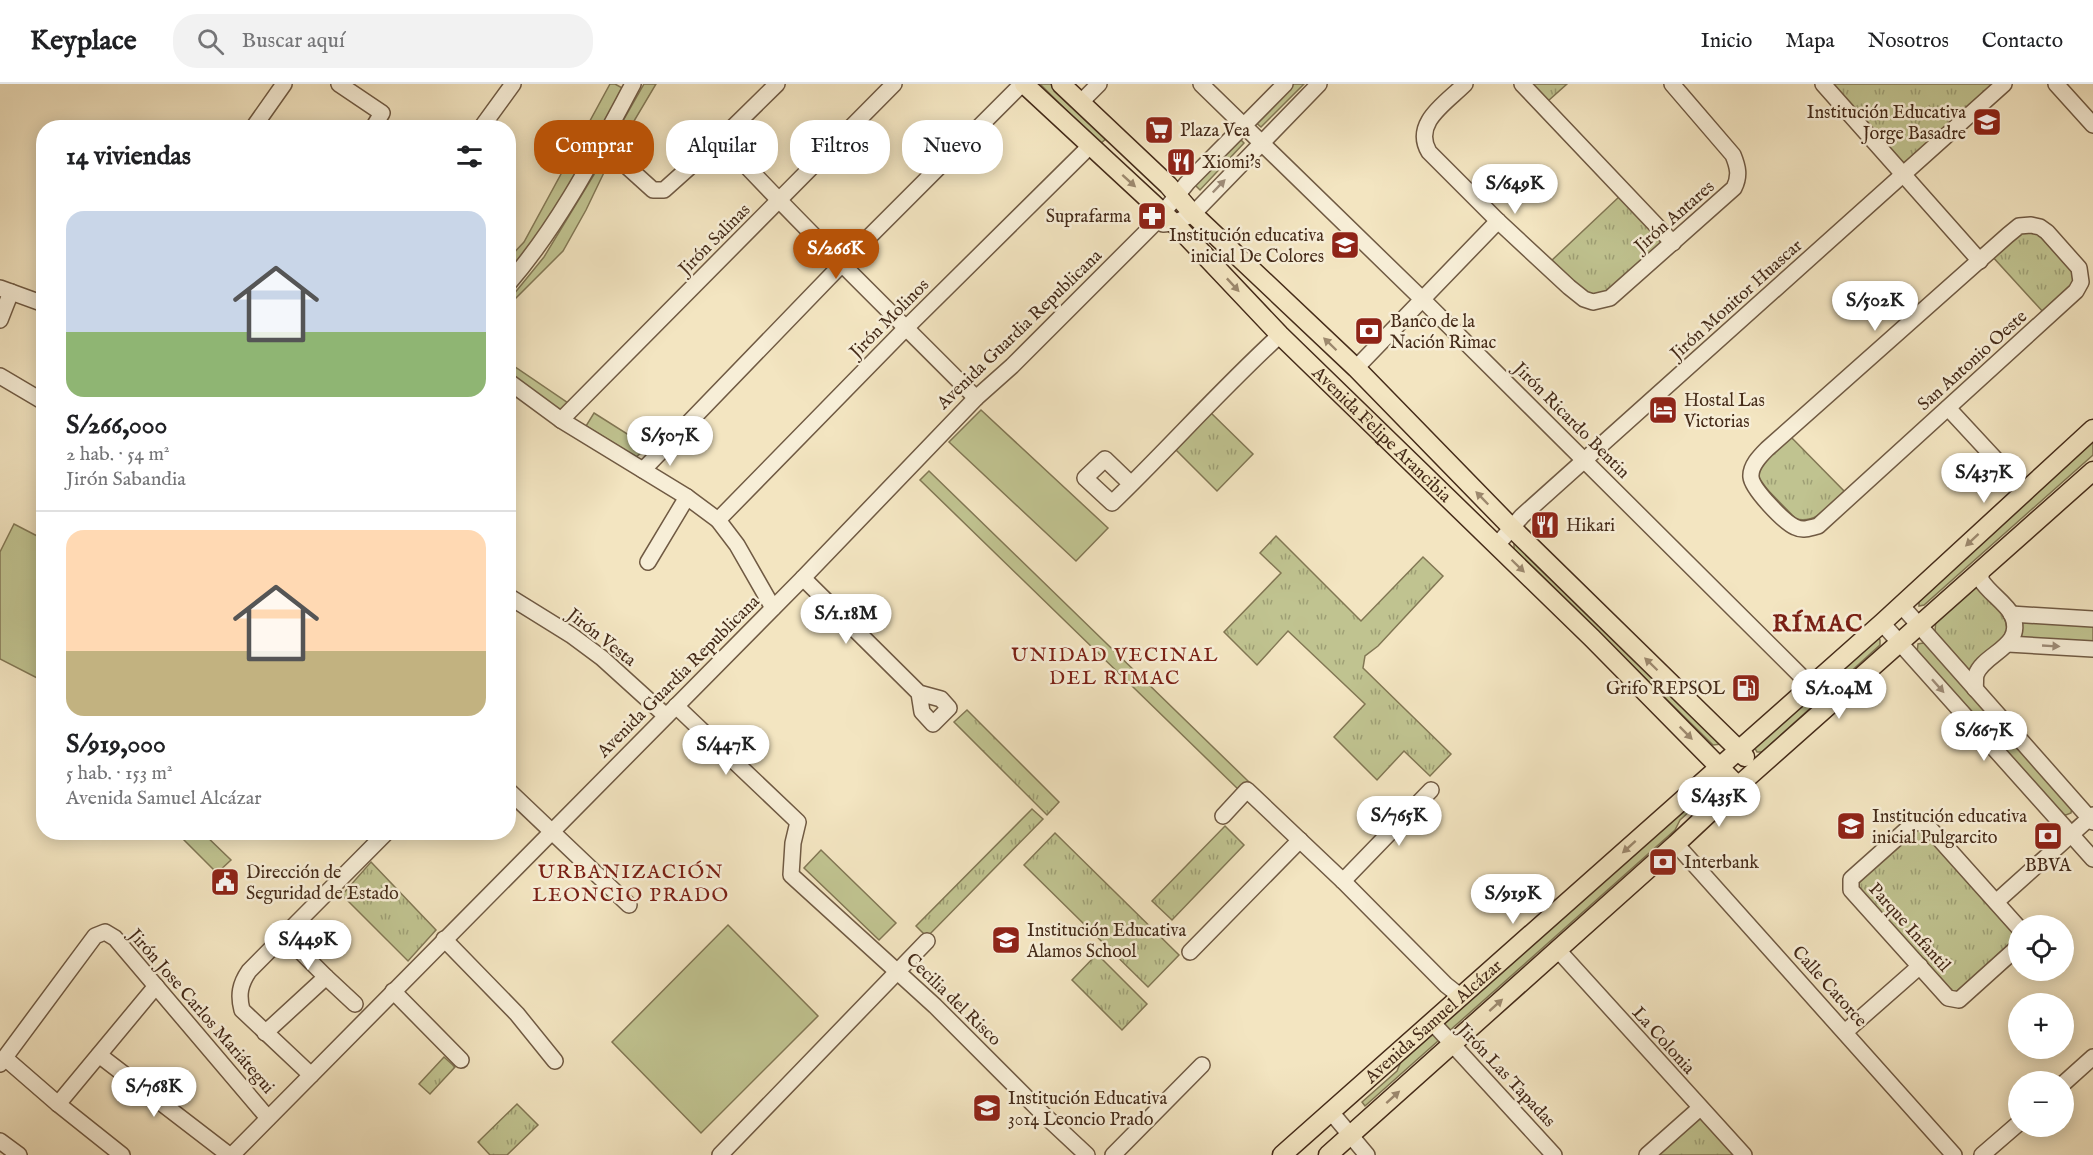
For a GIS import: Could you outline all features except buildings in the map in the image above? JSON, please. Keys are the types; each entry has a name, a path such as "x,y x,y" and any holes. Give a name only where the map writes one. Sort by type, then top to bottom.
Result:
{"main road":[{"name":"Avenida Felipe Arancibia","path":"1023,84 1090,146 1280,335 1497,545 1738,786"},
{"name":"Avenida Felipe Arancibia","path":"1061,84 1176,194 1193,214 1356,368 1511,527 1738,748 1755,771"},
{"name":"Avenida Samuel Alcázar","path":"1282,1155 1738,748 1882,623 2093,429"},
{"name":"Avenida Samuel Alcázar","path":"1328,1155 1918,625 2093,471"}],"street":[{"path":"259,120 284,84"},
{"path":"339,84 382,114 378,120"},
{"path":"488,120 513,84"},
{"path":"613,120 633,84"},
{"path":"740,120 777,84"},
{"name":"Jirón Salinas","path":"561,420 894,84"},
{"path":"643,470 843,263 1023,84"},
{"path":"1080,103 1099,84"},
{"name":"Jirón Ricardo Bentin","path":"1201,84 1422,299 1810,685"},
{"path":"1164,220 1176,194 1285,84"},
{"path":"1164,220 1193,214 1319,84"},
{"path":"1356,368 1498,222 1429,152 1424,144 1423,137 1427,121 1465,84"},
{"path":"1522,84 1673,243"},
{"name":"Jirón Antares","path":"1498,222 1584,299 1593,302 1610,298 1734,188 1738,179 1738,166 1733,155 1672,84"},
{"path":"1823,84 1980,261"},
{"name":"Jirón Monitor Huascar","path":"1497,545 1511,527 2004,84"},
{"path":"2056,84 2093,125"},
{"name":"Jirón Molinos","path":"718,520 906,328 1090,146"},
{"path":"516,274 564,209 584,174"},
{"path":"636,174 653,190 664,190 682,174"},
{"path":"753,174 778,202 843,263 976,398"},
{"name":"Avenida Guardia Republicana","path":"230,1155 803,578 976,398 1164,220"},
{"name":"San Antonio Oeste","path":"2031,225 2047,232 2079,268 2080,282 2076,291 1818,526 1803,530 1792,526 1754,488 1751,476 1755,463 1767,449 1980,261 2019,226 2031,225"},
{"path":"0,320 5,290 36,301"},
{"path":"1131,484 1280,335"},
{"path":"0,376 36,397"},
{"path":"516,387 561,420 687,497 718,520 737,545 773,608"},
{"path":"1948,408 2025,491"},
{"path":"648,562 687,497"},
{"path":"1975,689 1979,669 2008,644 2013,635 2014,624 2011,614 1981,580 1981,570"},
{"path":"803,578 919,693"},
{"name":"Jirón Vesta","path":"516,601 572,635 671,711"},
{"path":"1901,605 2092,818 1996,902"},
{"path":"2011,614 2093,619"},
{"path":"1882,623 2093,860"},
{"path":"2008,644 2093,649"},
{"name":"Cecilia del Risco","path":"671,711 798,822 793,843 791,875 896,971 1087,1155"},
{"path":"1223,816 1247,790 1343,881 1446,985 1460,996"},
{"path":"1343,881 1431,790"},
{"path":"516,797 629,905"},
{"name":"Parque Infantil","path":"2008,916 1925,823 1915,822 1851,879 1851,890 1948,998 1959,1000 2008,956"},
{"path":"311,1075 242,1010 238,997 242,981 249,971 379,840"},
{"path":"1190,952 1300,840"},
{"name":"Calle Catorce","path":"1676,844 1954,1155"},
{"name":"Jirón Jose Carlos Mariátegui","path":"3,1061 95,936 105,933 115,938 268,1118"},
{"path":"285,936 355,1004"},
{"path":"444,939 517,1014 555,1061"},
{"path":"720,1155 927,941"},
{"name":"La Colonia","path":"1557,949 1744,1155"},
{"path":"1845,1032 1920,966"},
{"path":"265,1033 326,977"},
{"path":"58,1104 156,986"},
{"path":"393,991 460,1060"},
{"name":"Jirón Las Tapadas","path":"1432,1022 1554,1155"},
{"path":"99,1055 230,1155"},
{"path":"2074,1074 2093,1058"},
{"path":"3,1061 122,1155"},
{"path":"1113,1155 1202,1065"},
{"path":"1647,1155 1700,1108"},
{"path":"1331,1112 1367,1155"},
{"path":"1982,1155 2008,1132"},
{"path":"0,1141 19,1155"}],"green space":[{"path":"610,84 626,90 610,120 590,120"},
{"path":"644,84 656,84 635,120 624,120"},
{"path":"1040,84 1052,84 1107,138 1100,144"},
{"path":"1291,84 1304,84 1261,127 1254,121"},
{"path":"1532,84 1567,84 1548,101"},
{"path":"1829,84 1995,84 1905,164 1899,163"},
{"path":"1238,137 1244,143 1200,190 1194,184"},
{"path":"561,174 581,174 567,199 516,268 516,251 524,242"},
{"path":"594,174 603,174 563,251 516,298 516,291 544,257"},
{"path":"1621,195 1661,240 1662,245 1609,295 1594,298 1550,262"},
{"path":"2032,226 2073,265 2077,281 2044,313 1991,255 2022,227"},
{"path":"516,367 568,403 558,414 516,381"},
{"path":"981,410 1108,528 1076,561 949,442"},
{"path":"1210,412 1253,454 1217,491 1174,448"},
{"path":"594,413 648,447 636,457 586,426"},
{"path":"1788,434 1845,492 1823,512 1810,519 1796,519 1760,482 1760,468 1763,462"},
{"path":"2093,438 2093,455 1924,605 1919,606 1919,602"},
{"path":"929,471 1249,782 1240,791 920,480"},
{"path":"14,524 36,535 36,677 0,659 0,552"},
{"path":"1276,536 1361,621 1423,557 1443,576 1378,646 1365,656 1363,668 1451,754 1430,776 1404,751 1377,780 1334,737 1365,704 1288,631 1257,665 1224,632 1281,573 1260,553"},
{"path":"1514,544 1518,544 1722,744 1713,745 1514,549"},
{"path":"1974,584 2001,612 2007,634 1971,672 1935,632 1936,618"},
{"path":"2018,620 2093,623 2093,642 2020,638"},
{"path":"1878,637 1880,645 1762,752 1757,752 1754,747"},
{"path":"1918,644 1927,644 2072,808 2071,813 2062,814 1917,653"},
{"path":"967,710 1059,802 1047,815 954,722"},
{"path":"1715,780 1719,785 1680,820 1675,830 1365,1106 1362,1102 1397,1071 1402,1059"},
{"path":"1032,809 1043,819 927,937 916,926"},
{"path":"1225,826 1244,845 1172,920 1152,901"},
{"path":"1920,828 2008,927 2008,945 1953,995 1855,885"},
{"path":"1055,833 1179,955 1148,987 1024,865"},
{"path":"184,840 210,840 231,860 217,873"},
{"path":"821,850 896,923 879,940 804,868"},
{"path":"371,862 436,930 408,961 342,895"},
{"path":"728,925 818,1016 701,1133 612,1042"},
{"path":"1097,954 1147,1004 1122,1030 1072,980"},
{"path":"444,1057 455,1067 430,1094 419,1084"},
{"path":"517,1104 538,1125 507,1155 490,1155 478,1142"},
{"path":"1702,1116 1735,1155 1651,1155"}],"place":[{"name":"Institución Educativa Jorge Basadre","path":"1987,122"},
{"name":"Plaza Vea","path":"1159,130"},
{"name":"Xiomi's","path":"1181,162"},
{"name":"Suprafarma","path":"1152,216"},
{"name":"Institución educativa inicial De Colores","path":"1345,245"},
{"name":"Banco de la Nación Rimac","path":"1369,331"},
{"name":"Hostal Las Victorias","path":"1663,410"},
{"name":"Hikari","path":"1545,525"},
{"name":"Grifo REPSOL","path":"1746,688"},
{"name":"Institución educativa inicial Pulgarcito","path":"1851,826"},
{"name":"BBVA","path":"2048,836"},
{"name":"Interbank","path":"1663,862"},
{"name":"Dirección de Seguridad de Estado","path":"225,882"},
{"name":"Institución Educativa Alamos School","path":"1006,940"},
{"name":"Institución Educativa 3014 Leoncio Prado","path":"987,1108"}],"district":[{"name":"RÍMAC","path":"1818,623"},
{"name":"UNIDAD VECINAL DEL RIMAC","path":"1115,666"},
{"name":"URBANIZACIÓN LEONCIO PRADO","path":"631,882"}]}
